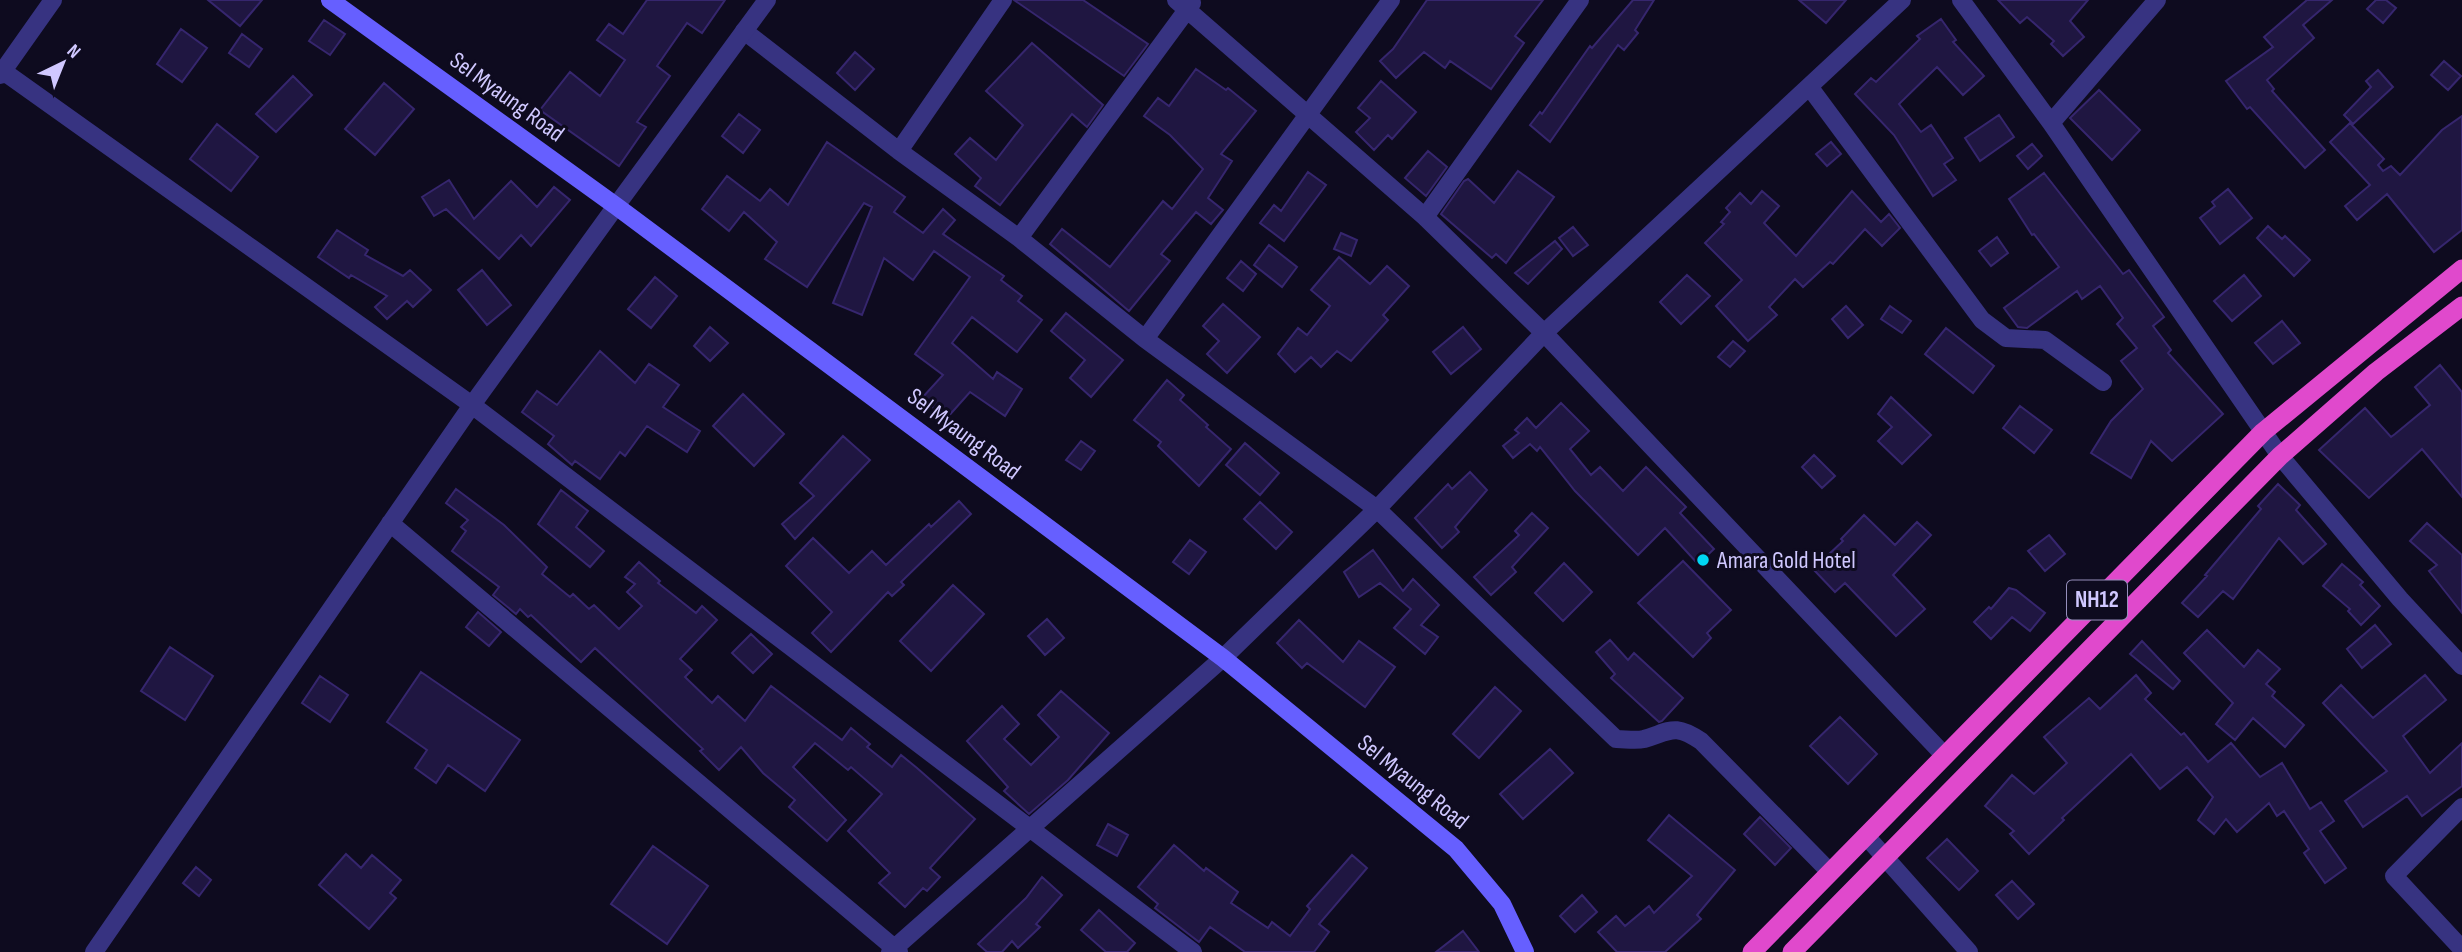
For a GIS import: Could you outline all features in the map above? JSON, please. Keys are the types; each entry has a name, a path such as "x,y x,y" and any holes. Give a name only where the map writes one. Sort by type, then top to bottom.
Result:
{"highway":[{"name":"NH12","path":"1752,952 2263,432 2462,269"},
{"name":"NH12","path":"1792,952 2280,456 2376,372 2462,306"}],"main road":[{"name":"Sel Myaung Road","path":"330,0 616,206 1223,658 1457,849 1502,904 1525,952"}],"street":[{"path":"53,0 2,73 472,405 1193,952"},
{"path":"94,952 472,405 767,0"},
{"path":"899,151 1003,0"},
{"path":"1145,339 1391,0"},
{"path":"1425,217 1580,0"},
{"path":"390,523 895,950 1223,658 1377,509 1544,333 1811,89 1902,0"},
{"path":"1961,0 2051,123 2280,456 2459,656"},
{"path":"2051,123 2157,0"},
{"path":"1019,238 1186,3 1308,116 1425,217 1544,333 1944,755"},
{"path":"744,31 899,151 1019,238 1145,339 1377,509 1616,739 1642,740 1670,729 1685,730 1700,741 1830,872"},
{"path":"1811,89 1982,320 2006,338 2045,340 2103,382"},
{"path":"2462,807 2394,876 2462,950"},
{"path":"1866,836 1969,952"}],"building":[{"path":"208,0 262,0 240,26"},
{"path":"647,0 725,0 702,33 687,23 657,66 670,76 637,122 646,127 619,166 540,110 570,72 600,96 625,60 597,40 609,24 623,34"},
{"path":"1014,0 1083,0 1148,44 1124,76"},
{"path":"1427,0 1543,0 1515,36 1524,43 1491,89 1450,61 1445,68 1424,52 1396,78 1380,61 1393,49"},
{"path":"1633,0 1654,0 1635,30 1638,33 1624,50 1618,45 1550,142 1530,125 1540,112 1542,114 1590,46 1592,48"},
{"path":"1799,0 1846,0 1826,23"},
{"path":"1998,0 2088,0 2070,21 2084,37 2063,56 2051,44 2054,41 2027,17 2020,23"},
{"path":"2307,0 2332,0 2303,25 2314,38 2267,80 2274,89 2272,91 2325,150 2305,168 2250,107 2247,109 2226,81 2273,47 2264,37"},
{"path":"2376,0 2386,0 2396,8 2383,23 2367,9"},
{"path":"1941,19 1956,40 1953,42 1984,76 1963,95 1937,67 1899,104 1921,132 1931,125 1953,158 1944,164 1956,180 1933,196 1894,135 1855,94 1871,78 1876,82 1920,39 1917,36"},
{"path":"324,20 345,34 330,55 309,41"},
{"path":"181,29 207,48 182,82 157,64"},
{"path":"242,34 262,49 249,67 229,53"},
{"path":"1032,43 1103,105 1087,127 1072,114 1000,205 975,186 981,178 955,154 970,138 996,160 1023,125 986,91"},
{"path":"855,52 874,69 855,90 837,73"},
{"path":"2444,61 2461,76 2448,90 2431,75"},
{"path":"1196,69 1226,90 1228,88 1256,111 1221,154 1232,161 1208,198 1223,210 1211,224 1196,212 1161,254 1170,261 1129,311 1050,244 1062,229 1110,267 1163,201 1172,209 1203,169 1170,135 1144,116 1158,98 1169,106"},
{"path":"2378,70 2393,87 2353,124 2344,115 2371,87 2366,81"},
{"path":"293,76 312,95 276,132 256,114"},
{"path":"1381,81 1416,112 1392,139 1388,135 1374,150 1356,132 1370,118 1358,108"},
{"path":"384,83 414,109 375,155 345,129"},
{"path":"2099,90 2140,130 2112,160 2070,118"},
{"path":"739,114 760,130 743,153 722,136"},
{"path":"1999,115 2014,137 1980,161 1965,138"},
{"path":"2462,116 2462,230 2434,252 2387,194 2357,220 2345,206 2370,185 2330,142 2350,123 2384,159 2378,165 2383,171 2391,166 2400,175 2442,130"},
{"path":"217,124 258,157 231,191 190,159"},
{"path":"827,142 905,197 894,212 923,233 943,209 955,220 943,234 1004,276 1001,280 1022,296 1018,301 1042,320 1017,352 972,317 952,343 993,379 997,372 1022,389 1005,416 970,392 946,419 922,398 943,375 915,354 970,277 934,251 913,280 884,258 862,315 833,303 872,207 864,203 807,287 765,259 777,242 744,212 729,231 702,209 727,176 760,201 770,189 788,205"},
{"path":"1831,142 1841,154 1827,166 1816,154"},
{"path":"2032,144 2042,156 2028,169 2017,156"},
{"path":"1428,151 1447,167 1426,196 1405,178"},
{"path":"1518,171 1554,197 1506,263 1496,254 1492,258 1441,214 1464,181 1468,179 1494,203"},
{"path":"1308,172 1326,185 1284,241 1260,223 1274,205 1281,211"},
{"path":"2044,173 2123,274 2129,270 2164,317 2153,326 2171,350 2168,353 2223,414 2172,461 2151,441 2131,478 2091,453 2111,421 2143,389 2121,361 2137,348 2117,324 2123,318 2100,286 2082,299 2077,291 2027,328 2018,327 2004,308 2059,267 2034,234 2032,235 2009,199"},
{"path":"449,180 474,219 511,181 537,207 554,187 570,200 531,246 521,235 499,259 446,209 434,216 422,197"},
{"path":"2228,189 2252,218 2220,244 2200,218 2215,206 2212,202"},
{"path":"1762,191 1779,206 1764,223 1796,256 1852,191 1881,222 1889,214 1900,228 1882,246 1865,229 1833,264 1830,262 1803,287 1795,279 1769,307 1777,315 1748,341 1716,306 1742,280 1705,243 1724,224 1721,222 1730,212 1726,208 1740,193 1751,204"},
{"path":"2268,226 2282,239 2285,236 2310,260 2294,276 2257,238"},
{"path":"1573,227 1588,245 1573,256 1559,238"},
{"path":"337,230 368,250 365,255 403,276 410,270 431,290 413,307 407,301 387,319 375,307 387,296 351,275 349,278 318,257"},
{"path":"1341,233 1357,240 1351,256 1334,249"},
{"path":"1997,237 2008,253 1991,266 1979,251"},
{"path":"1555,241 1562,249 1528,284 1515,273"},
{"path":"1269,245 1297,267 1282,287 1254,265"},
{"path":"1339,257 1370,284 1387,266 1409,286 1383,315 1388,320 1351,361 1337,351 1321,367 1311,357 1295,372 1278,354 1298,328 1307,335 1330,306 1311,290"},
{"path":"1241,261 1256,274 1243,291 1227,278"},
{"path":"482,270 511,305 487,325 458,290"},
{"path":"1687,275 1710,296 1681,324 1660,302"},
{"path":"2244,275 2261,296 2232,321 2214,301"},
{"path":"655,277 677,296 651,328 628,309"},
{"path":"1223,304 1260,337 1227,373 1207,354 1219,341 1203,326"},
{"path":"1846,306 1863,325 1848,338 1832,319"},
{"path":"1890,306 1911,321 1902,333 1881,319"},
{"path":"1066,313 1123,360 1091,397 1070,378 1085,360 1051,331"},
{"path":"2282,321 2300,343 2273,364 2255,343"},
{"path":"710,327 728,343 710,361 694,346"},
{"path":"1463,327 1481,349 1451,374 1433,352"},
{"path":"1946,328 1994,366 1973,393 1925,354"},
{"path":"1733,341 1745,351 1730,367 1718,357"},
{"path":"600,351 635,383 649,364 679,385 663,407 700,431 687,452 647,426 625,456 620,452 600,479 575,461 572,465 548,444 554,436 522,412 537,391 557,405"},
{"path":"2440,365 2462,392 2462,497 2422,449 2369,498 2319,450 2365,408 2391,437 2430,405 2415,387"},
{"path":"1167,380 1184,395 1180,400 1231,449 1199,486 1158,446 1161,442 1134,420"},
{"path":"743,394 784,434 754,466 713,426"},
{"path":"1891,397 1931,435 1902,464 1878,441 1892,427 1878,414"},
{"path":"1561,403 1589,431 1570,449 1591,475 1600,467 1623,491 1646,467 1686,507 1680,513 1714,549 1698,564 1665,528 1638,555 1575,491 1540,447 1537,451 1530,444 1513,458 1503,446 1519,433 1515,430 1527,418 1536,428"},
{"path":"2020,406 2052,430 2034,453 2003,428"},
{"path":"843,436 870,460 795,539 782,524 814,496 800,483"},
{"path":"1081,441 1095,451 1081,470 1066,460"},
{"path":"1245,443 1279,473 1260,495 1226,465"},
{"path":"1814,455 1835,476 1822,488 1802,467"},
{"path":"1470,472 1487,490 1455,527 1459,532 1442,548 1415,518 1448,484 1452,489"},
{"path":"2278,484 2300,505 2296,510 2326,544 2303,564 2279,538 2233,599 2223,591 2198,617 2182,603 2207,576 2205,575 2261,509 2258,506"},
{"path":"456,489 504,525 547,567 542,574 570,597 573,594 589,609 594,605 619,629 642,606 627,592 635,584 625,577 639,562 660,581 658,583 696,613 702,606 717,620 680,659 692,670 685,677 712,703 718,696 745,721 771,686 842,740 851,728 870,744 867,747 892,767 901,755 975,819 930,868 940,877 927,891 923,888 905,907 879,883 890,873 848,831 882,794 851,767 848,770 815,743 793,767 846,820 827,841 789,807 795,800 763,773 741,747 719,770 700,751 703,749 595,648 581,662 531,615 528,617 520,609 516,614 493,595 499,587 452,551 466,531 461,527 468,520 446,503"},
{"path":"561,490 588,511 576,527 604,551 590,567 538,524"},
{"path":"959,501 971,514 901,582 904,585 892,596 888,592 831,652 812,633 832,612 786,566 813,538 849,573 872,551 886,565 929,524 931,527"},
{"path":"1260,502 1292,532 1276,549 1244,519"},
{"path":"1532,513 1548,528 1512,567 1516,572 1491,595 1474,577 1519,535 1515,531"},
{"path":"1864,515 1895,545 1917,522 1931,535 1893,575 1925,609 1896,636 1845,583 1835,592 1813,569 1843,541 1841,539"},
{"path":"2427,523 2462,555 2462,613 2429,571 2437,565 2410,541"},
{"path":"2049,535 2065,554 2045,571 2028,551"},
{"path":"1190,540 1206,552 1189,574 1173,562"},
{"path":"1373,550 1403,591 1413,579 1439,605 1421,625 1438,637 1425,654 1394,628 1411,609 1380,583 1359,597 1344,572"},
{"path":"1683,561 1731,610 1707,633 1711,638 1693,657 1638,603"},
{"path":"1564,563 1592,592 1563,621 1535,593"},
{"path":"2342,564 2363,582 2360,585 2380,606 2361,625 2348,611 2350,609 2323,586"},
{"path":"953,585 984,614 931,671 900,641"},
{"path":"2009,588 2016,590 2045,613 2030,631 2012,617 1991,639 1974,622 1989,607 1991,609"},
{"path":"478,612 501,632 489,646 466,627"},
{"path":"1047,619 1064,638 1045,655 1028,636"},
{"path":"1299,620 1343,662 1359,641 1395,667 1365,707 1307,663 1302,668 1277,643"},
{"path":"2375,625 2391,644 2362,668 2347,649"},
{"path":"2207,630 2244,667 2258,650 2280,669 2266,684 2275,692 2272,696 2304,725 2285,747 2253,718 2235,740 2216,724 2233,703 2184,653"},
{"path":"751,634 772,654 753,673 732,653"},
{"path":"1610,640 1628,660 1634,653 1683,698 1662,721 1659,722 1611,678 1615,674 1596,652"},
{"path":"2142,641 2180,681 2173,689 2130,654"},
{"path":"170,647 213,676 185,720 141,691"},
{"path":"421,672 520,740 485,791 448,765 436,783 415,768 427,750 387,722"},
{"path":"2136,675 2151,693 2145,699 2181,735 2184,733 2208,762 2231,743 2260,777 2282,763 2310,809 2321,802 2334,821 2320,831 2346,868 2325,883 2304,853 2309,849 2284,811 2277,816 2269,803 2237,832 2226,819 2214,834 2198,820 2213,797 2187,767 2160,789 2131,754 2062,818 2064,820 2029,854 2010,834 2014,831 1985,806 2012,775 2034,794 2067,763 2044,737 2089,698 2100,709"},
{"path":"2425,675 2446,700 2403,736 2430,773 2462,743 2462,786 2422,816 2407,796 2363,827 2345,801 2387,771 2323,703 2341,685 2373,718"},
{"path":"320,676 348,695 330,722 302,703"},
{"path":"1495,687 1521,711 1479,758 1453,734"},
{"path":"1061,691 1109,733 1068,780 1029,814 1004,791 1008,787 967,741 1002,706 1019,724 1004,739 1031,765 1059,737 1038,715"},
{"path":"1840,717 1877,754 1848,784 1810,746"},
{"path":"1550,749 1573,773 1523,819 1500,794"},
{"path":"1669,815 1735,870 1697,915 1701,919 1665,952 1617,952 1598,932 1616,916 1625,926 1649,906 1654,913 1692,876 1648,840"},
{"path":"1760,817 1791,848 1775,865 1744,834"},
{"path":"1108,824 1128,835 1117,856 1097,845"},
{"path":"1947,839 1978,871 1959,890 1927,858"},
{"path":"1174,845 1204,871 1206,868 1238,892 1231,903 1268,928 1272,922 1290,936 1310,909 1307,906 1352,855 1367,868 1319,924 1329,932 1314,952 1245,952 1210,927 1199,942 1155,908 1158,904 1138,887"},
{"path":"653,846 708,886 667,944 611,904"},
{"path":"346,854 361,868 372,855 401,880 390,893 396,898 369,929 319,885"},
{"path":"196,867 211,880 199,896 183,883"},
{"path":"1042,877 1062,895 1036,924 1040,927 1018,948 1012,941 1002,952 987,952 978,944 1026,898"},
{"path":"2012,881 2034,904 2018,919 1996,895"},
{"path":"1582,895 1597,912 1575,932 1560,916"},
{"path":"1099,910 1135,943 1127,952 1106,952 1081,930"},
{"path":"1463,931 1479,952 1436,952"}],"place":[{"name":"Amara Gold Hotel","path":"1703,560"}]}
